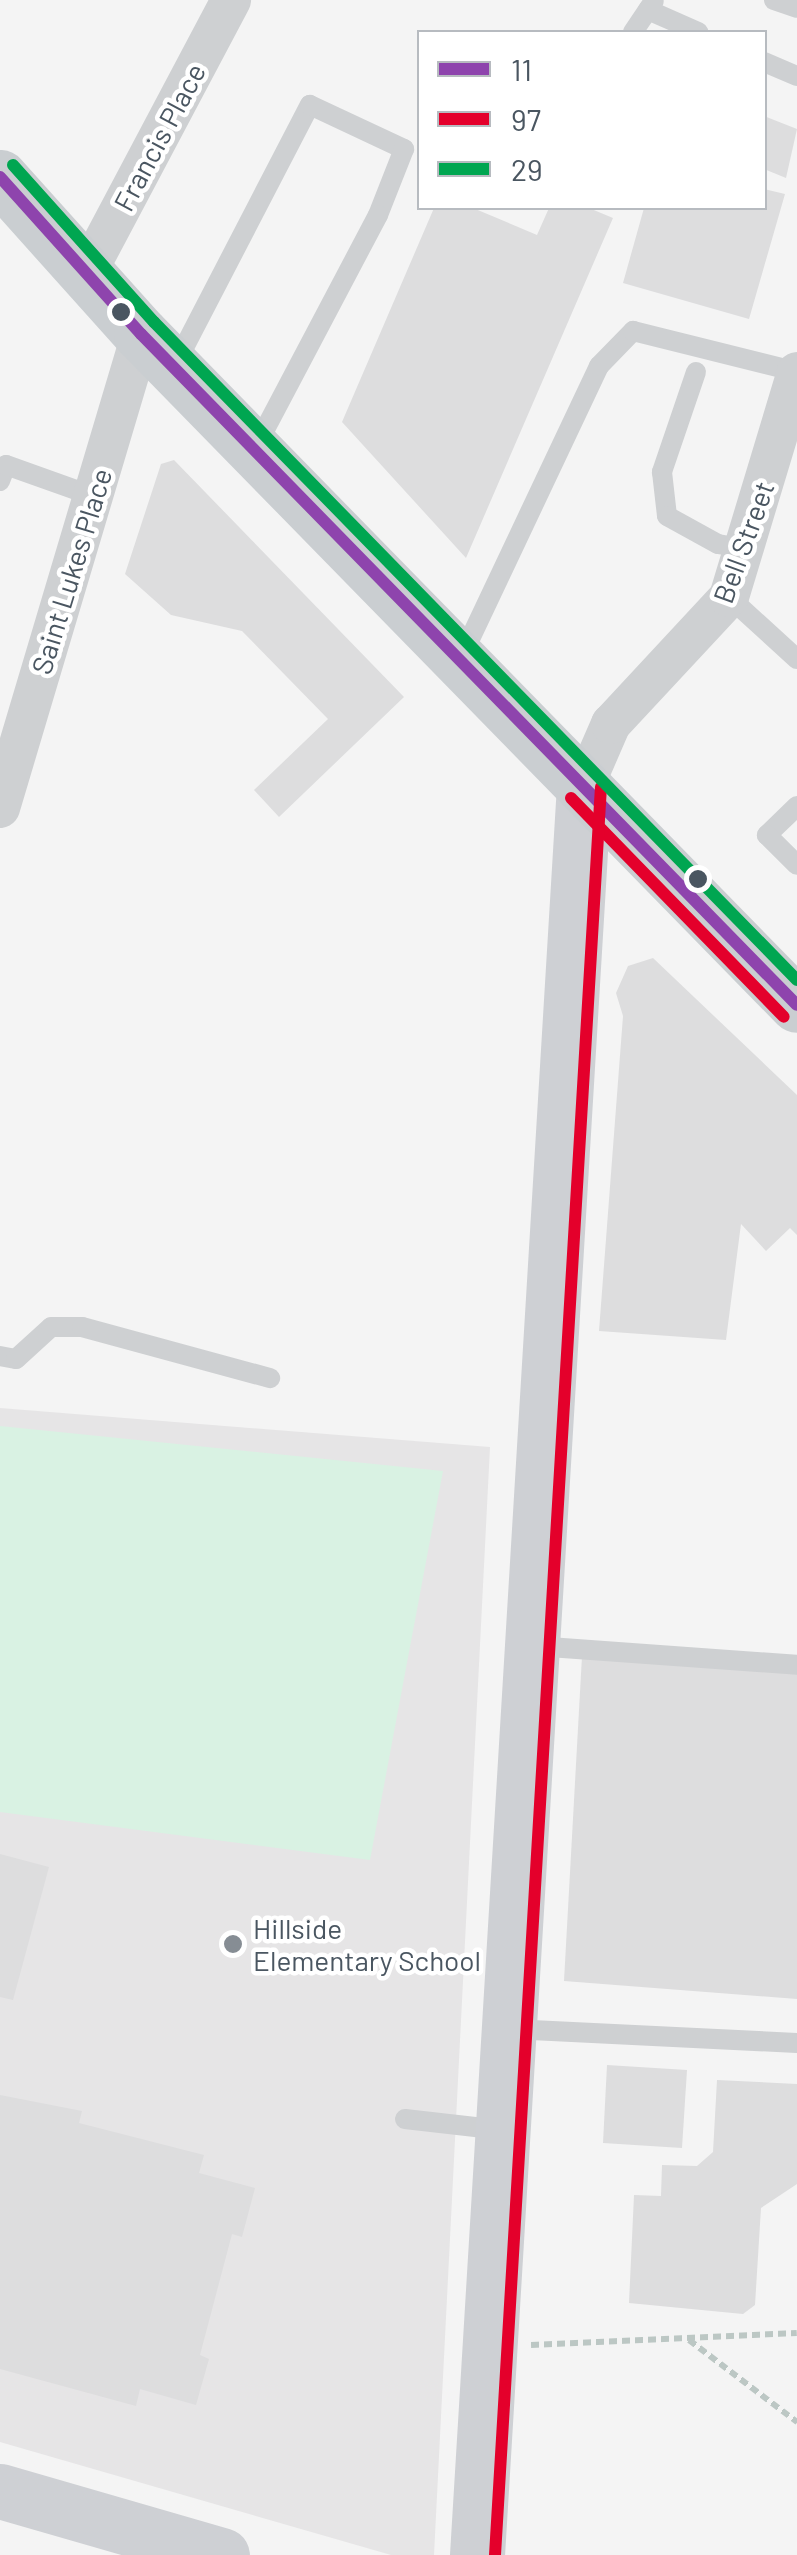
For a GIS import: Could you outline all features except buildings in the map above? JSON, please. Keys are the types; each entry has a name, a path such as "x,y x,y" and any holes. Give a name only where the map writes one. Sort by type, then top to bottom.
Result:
{"main road":[{"path":"0,177 86,274 254,450 797,1005"}],"street":[{"name":"Francis Place","path":"86,274 231,0"},
{"name":"Saint Lukes Place","path":"0,808 93,496 158,350"},
{"name":"Bell Street","path":"584,786 599,740 729,597 797,372"},
{"path":"477,2555 584,786"},
{"path":"0,2491 222,2555"}],"lane":[{"path":"774,0 797,8"},
{"path":"635,30 651,5 695,30"},
{"path":"767,63 797,76"},
{"path":"158,350 310,105 412,146 254,450"},
{"path":"460,660 598,366 633,331 797,372"},
{"path":"696,372 662,472 667,516 718,544 746,549"},
{"path":"0,480 6,465 93,496"},
{"path":"729,597 797,660"},
{"path":"797,806 766,835 797,865"},
{"path":"0,1356 16,1359 50,1327 82,1327 270,1378"},
{"path":"532,1646 797,1665"},
{"path":"509,2029 797,2044"},
{"path":"405,2120 503,2130"}],"path":[{"path":"490,2346 797,2333"},
{"path":"688,2339 797,2422"}],"shaded area":[{"name":"Hillside Elementary School","path":"0,1408 490,1447 434,2555 391,2555 0,2442"}],"green space":[{"path":"0,1426 443,1471 370,1860 0,1812"}],"transit line":[{"name":"29","path":"13,165 154,322 797,980"},
{"name":"11","path":"0,177 141,334 797,1005"},
{"name":"97","path":"495,2555 601,787"},
{"name":"97","path":"571,798 784,1017"}],"place":[{"name":"Hillside Elementary School","path":"233,1944"}]}
